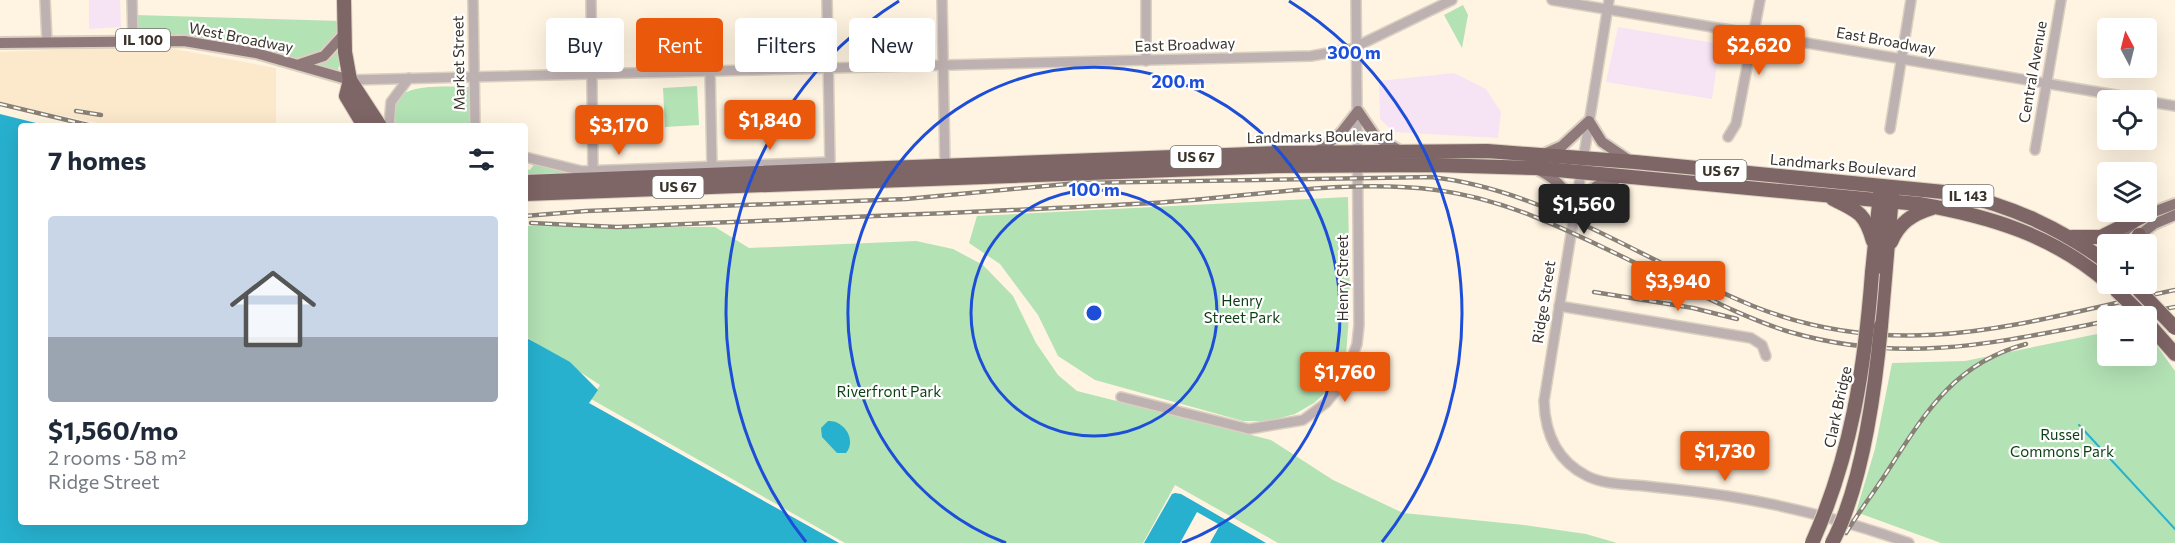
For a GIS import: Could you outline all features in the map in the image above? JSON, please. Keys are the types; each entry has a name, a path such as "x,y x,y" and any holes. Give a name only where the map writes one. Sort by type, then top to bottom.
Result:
{"highway":[{"path":"344,0 350,80 346,96 362,123"},
{"path":"350,80 378,123"},
{"name":"Landmarks Boulevard","path":"528,182 1317,152 1359,158 1402,152 1487,151 1537,162"},
{"name":"Landmarks Boulevard","path":"528,194 1359,158 1537,162 1582,166 1633,177 1935,207 1985,217 2027,231 2097,265"},
{"name":"Landmarks Boulevard","path":"1582,166 1635,162 1887,186 1980,199 2022,212 2071,237 2097,261"},
{"path":"1882,250 1887,186"},
{"name":"US 67","path":"1826,196 1860,212 1868,223 1882,250 1879,274"},
{"path":"1882,250 1905,221 1918,212 1935,207"},
{"path":"2071,237 2101,237 2132,222"},
{"name":"Clark Bridge","path":"1812,543 1834,491 1848,442 1879,274"},
{"name":"Clark Bridge","path":"1832,543 1851,492 1864,440 1878,361 1879,274"},
{"name":"IL 143","path":"2126,294 2135,306"},
{"path":"2143,294 2175,328"},
{"path":"2157,333 2171,349"}],"main road":[{"path":"298,64 324,56 345,34"},
{"name":"West Broadway","path":"0,43 166,39 220,46 298,64 350,80"},
{"path":"1317,152 1341,133 1358,111 1375,136 1402,152"},
{"path":"1574,214 1567,194 1557,180 1537,162 1562,146 1589,121 1609,150 1635,162"},
{"path":"1574,214 1584,195 1604,181 1633,177"},
{"path":"2157,211 2175,204"},
{"path":"2143,234 2154,224 2175,215"}],"street":[{"path":"45,0 47,42"},
{"path":"132,0 133,40"},
{"name":"Market Street","path":"473,0 475,123"},
{"path":"591,0 593,171"},
{"path":"828,0 828,18"},
{"path":"942,0 945,167"},
{"path":"1146,0 1146,61"},
{"name":"Henry Street","path":"1121,398 1249,429 1303,420 1326,403 1343,382 1357,344 1359,309 1356,0"},
{"name":"East Broadway","path":"837,69 1311,56 1334,53 1357,46 1452,0"},
{"name":"East Broadway","path":"1552,0 1608,5 1753,34 2097,92"},
{"path":"1728,137 1736,124 1760,0"},
{"path":"1890,129 1911,0"},
{"name":"Central Avenue","path":"2035,150 2061,0"},
{"name":"Ridge Street","path":"1608,5 1545,393 1544,415 1552,443 1567,462 1599,481 1696,492 1782,506 1844,521 1910,543"},
{"name":"East Broadway","path":"474,77 671,72"},
{"path":"710,72 712,167"},
{"path":"528,158 574,170 593,171 830,162 828,72"},
{"name":"West Broadway","path":"350,80 474,77"},
{"path":"389,123 391,102 409,78"},
{"name":"East Broadway","path":"2157,103 2175,106"},
{"path":"1559,306 1751,338 1762,345 1766,356"}],"shaded area":[{"path":"89,0 120,0 121,27 89,29"},
{"path":"1618,27 1720,44 1712,99 1606,82"},
{"path":"158,46 276,68 276,123 99,123 0,103 0,52"},
{"path":"1454,73 1486,89 1501,112 1498,138 1394,132 1380,119 1379,81"}],"green space":[{"path":"1463,5 1468,15 1462,48 1444,15"},
{"path":"135,15 342,21 342,55 337,73 136,36"},
{"path":"697,86 699,125 665,127 663,88"},
{"path":"429,87 469,87 470,123 395,123 393,111 396,100 404,93"},
{"path":"535,163 578,174 528,176 528,170"},
{"name":"Henry Street Park","path":"1348,197 1350,302 1346,355 1340,372 1327,391 1314,403 1295,414 1269,421 1243,421 1095,380 1058,356 1038,315 1000,264 969,243 977,216"},
{"name":"Riverfront Park","path":"528,226 715,227 749,248 916,241 953,249 983,265 1013,296 1036,343 1058,375 1077,391 1271,440 1333,480 1403,513 1524,525 1586,534 1617,543 1278,543 1175,485 1143,543 845,543 591,399 600,385 528,338"},
{"name":"Russel Commons Park","path":"2097,334 2097,366 2157,366 2157,346 2175,371 2175,543 1941,543 1856,512 1875,449 1892,363 1965,361"}],"water":[{"path":"0,114 36,123 18,123 18,525 528,525 528,339 570,362 598,390 589,403 839,543 0,543"},
{"path":"828,421 839,424 847,432 850,442 846,453 837,453 822,437 821,428"},
{"path":"1172,494 1181,494 1266,543 1144,543"}],"pier":[{"path":"1197,512 1220,525 1210,543 1180,543"}],"waterway":[{"path":"2079,425 2175,529"}],"railway":[{"path":"0,104 79,123"},
{"path":"76,111 101,115"},
{"path":"528,216 586,211 906,199 1078,183 1431,177 1474,185 1556,212 1713,289 1753,306 1808,324 1861,333 1913,335 1964,332 2016,325 2175,290"},
{"path":"531,223 617,227 1086,207 1188,201 1295,190 1366,186 1401,187 1464,195 1519,211 1546,221 1754,319 1790,332 1832,342 1911,349 1949,347 2027,337 2097,323"},
{"path":"1594,292 1693,308 1737,319"},
{"path":"2157,310 2175,307"},
{"path":"1846,533 1913,432 1942,394 1978,364 2026,344"}]}
